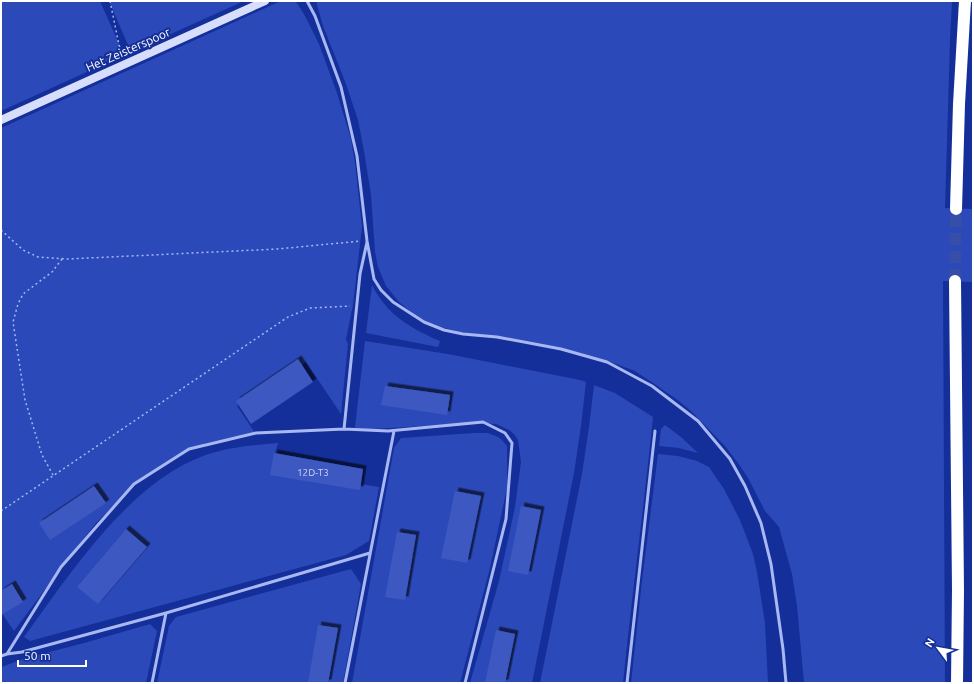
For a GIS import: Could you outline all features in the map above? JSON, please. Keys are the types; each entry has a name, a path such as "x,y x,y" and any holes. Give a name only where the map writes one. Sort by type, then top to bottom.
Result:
{"highway":[{"path":"956,209 959,104 965,1"},
{"path":"955,281 958,582 957,683"}],"street":[{"name":"Het Zeisterspoor","path":"1,120 265,1"}],"lane":[{"path":"307,1 315,16 341,87 357,156 367,240 374,279 381,290 394,302 424,322 450,332 497,337 561,349 607,362 652,386 698,421 730,459 745,486 761,523 771,564 783,649 786,683"},
{"path":"344,429 360,274 367,240"},
{"path":"7,654 61,567 134,484 188,449 256,432 344,429 394,430 483,422 505,433 512,443 506,519 465,683"},
{"path":"346,683 394,430"},
{"path":"627,683 655,431"},
{"path":"1,656 22,652 166,613 370,553"},
{"path":"152,683 166,613"}],"path":[{"path":"110,1 119,45 127,63"},
{"path":"1,230 23,250 38,257 62,259 277,249 367,240"},
{"path":"54,475 42,455 25,400 13,322 18,304 23,294 52,272 62,259"},
{"path":"1,511 288,317 310,308 357,306"}],"shaded area":[{"path":"1,1 100,1 124,55 1,111"},
{"path":"109,1 244,1 131,52"},
{"path":"281,1 294,1 297,3 319,44 337,93 351,139 355,163 362,227 353,305 346,339 348,344 341,414 306,362 237,406 255,433 206,443 185,452 132,487 96,523 14,631 1,612 1,128"},
{"path":"316,1 952,1 945,208 973,209 973,282 943,281 945,683 804,683 797,606 792,574 779,527 765,511 748,478 738,463 725,446 691,411 635,371 608,361 540,344 467,334 441,327 419,318 399,302 386,286 378,267 375,252 371,195 358,120 346,84 323,26"},
{"path":"372,285 382,301 394,314 417,330 440,341 438,347 366,333"},
{"path":"365,341 448,354 586,382 574,473 532,683 470,683 499,581 515,507 521,462 518,440 509,430 496,424 475,423 356,430 355,427"},
{"path":"594,385 615,393 653,417 623,683 540,683 582,474"},
{"path":"665,425 681,437 698,453 679,448 659,446 661,429"},
{"path":"488,433 496,436 507,446 507,488 490,568 460,683 352,683 394,448 401,438"},
{"path":"278,443 272,469 379,487 369,541 346,555 30,641 24,637 81,559 126,509 150,487 176,469 203,456 231,448"},
{"path":"658,454 678,456 697,461 709,467 724,489 740,520 753,554 757,572 765,623 768,683 631,683"},
{"path":"351,569 361,584 343,683 157,683 169,626 176,617"},
{"path":"150,624 157,631 146,683 1,683 1,668 4,666 26,658"}],"building":[{"path":"298,359 313,382 251,424 236,401"},
{"path":"385,386 450,395 447,415 381,405"},
{"path":"274,453 363,469 360,490 270,475"},
{"path":"94,486 106,503 50,540 39,523"},
{"path":"455,491 481,496 467,563 441,558"},
{"path":"521,506 541,510 528,575 508,571"},
{"path":"126,529 147,547 98,604 77,587"},
{"path":"397,532 416,535 405,600 385,597"},
{"path":"12,584 23,602 1,615 1,591"},
{"path":"318,625 338,628 328,683 308,683"},
{"path":"496,630 515,634 505,683 485,683"}],"tunnel":[{"path":"955,281 956,209"}]}
